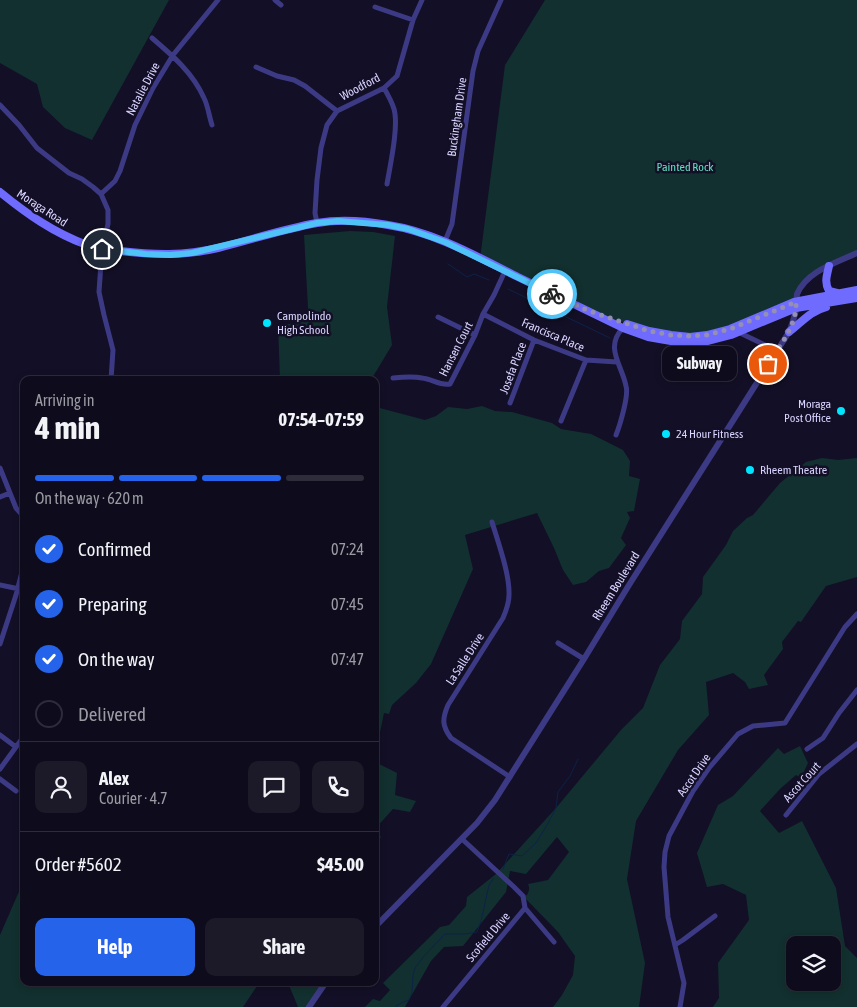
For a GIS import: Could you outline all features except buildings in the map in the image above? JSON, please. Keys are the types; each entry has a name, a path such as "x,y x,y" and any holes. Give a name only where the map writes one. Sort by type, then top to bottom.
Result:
{"main road":[{"name":"Moraga Road","path":"0,192 42,224 64,236 88,246 146,254 170,255 192,253 317,223 338,221 388,225 408,229 445,242 623,328 648,337 671,341 708,341 738,332 796,305"},
{"path":"789,332 837,297 829,291 826,285 829,266"},
{"name":"Moraga Road","path":"589,311 649,331 671,335 707,335 730,329 796,305 837,297 857,290"},
{"name":"Moraga Road","path":"837,297 857,298"}],"street":[{"name":"Natalie Drive","path":"101,194 115,181 120,171 135,125 153,88 173,56 218,0"},
{"path":"275,0 280,5"},
{"name":"Woodford","path":"317,223 316,202 321,148 327,125 338,111 384,88 397,76 413,20 422,0"},
{"name":"Buckingham Drive","path":"445,242 452,224 473,71 478,51 502,0"},
{"path":"375,7 413,20"},
{"path":"152,38 192,76 204,97 212,125"},
{"path":"256,67 276,76 294,80 338,111"},
{"path":"384,88 390,98 395,116 394,138 387,184"},
{"path":"0,105 20,124 37,148 69,173 94,187 101,194 108,210 102,249 100,292 113,350 111,376"},
{"name":"Rheem Boulevard","path":"379,924 477,823 496,800 789,332 792,326 798,294 808,279 823,268 857,253"},
{"name":"Hansen Court","path":"393,378 420,377 442,385 450,384 505,271"},
{"name":"Francisca Place","path":"484,314 534,340 586,360 617,362"},
{"path":"438,317 475,335"},
{"path":"616,435 622,423 627,387 614,352 619,332 623,328"},
{"path":"738,332 769,347 778,349"},
{"name":"Josefa Place","path":"510,403 534,340"},
{"path":"561,420 586,360"},
{"path":"0,468 16,508 20,512"},
{"path":"0,497 10,493"},
{"name":"La Salle Drive","path":"492,522 508,581 509,596 507,609 448,705 444,722 445,730 451,738 510,777"},
{"path":"0,585 20,590"},
{"path":"0,644 20,592"},
{"name":"Ascot Drive","path":"680,1007 684,983 668,917 664,867 665,852 670,836 692,791 738,734 753,726 785,723 845,627 857,614"},
{"path":"558,643 584,659"},
{"path":"807,749 823,738 857,690"},
{"path":"0,735 16,747"},
{"path":"0,769 20,742"},
{"name":"Ascot Court","path":"786,815 819,774 857,744"},
{"path":"0,779 16,791"},
{"name":"Scofield Drive","path":"443,1007 525,908 522,896 514,887 462,838"},
{"path":"525,908 554,942"},
{"path":"675,945 715,916"},
{"path":"309,1007 323,986"}],"green space":[{"path":"0,0 169,0 92,140 65,128 43,107 37,84 0,63"},
{"name":"Painted Rock","path":"545,0 857,0 857,253 808,279 796,302 707,335 649,331 589,311 480,259 505,65"},
{"path":"350,231 373,232 395,236 387,307 392,345 373,376 280,376 278,325 300,323 300,319 306,314 308,308 304,235"},
{"path":"482,406 495,411 512,412 552,423 561,429 591,434 623,450 630,461 629,476 640,479 634,511 627,512 630,518 621,538 626,545 609,568 599,571 586,582 573,585 563,570 537,513 465,535 473,569 431,664 416,683 392,705 389,714 384,713 379,737 379,408 425,420 436,416 448,407 467,409"},
{"path":"822,458 838,460 857,458 857,577 826,586 801,622 798,621 782,642 783,649 764,675 768,685 749,689 745,682 733,673 706,682 709,715 678,750 636,821 627,879 645,963 639,1007 553,1007 573,975 575,956 558,932 523,896 527,895 528,884 548,880 569,852 557,837 526,874 510,871 506,892 463,946 444,947 431,961 405,1007 365,1007 373,999 380,1001 390,990 383,983 440,927 449,925 466,906 467,897 496,874 556,808 621,730 643,708 660,665 680,639 682,621 702,594 703,577 726,545 733,531 753,515 780,483 806,462"},
{"path":"800,746 808,763 801,778 796,775 760,811 779,833 802,821 836,888 845,946 857,958 857,1007 713,1007 719,998 718,963 749,920 746,895 723,884 707,887 697,853 718,805 733,796 778,748 784,754"},
{"path":"379,764 397,773 395,795 416,801 410,812 393,809 379,825"},
{"path":"20,889 20,986 257,986 243,1007 0,1007 0,935"},
{"path":"289,986 324,986 309,1007 298,1007"}],"waterway":[{"path":"448,264 467,277 474,274 489,280"},
{"path":"508,289 610,338"},
{"path":"503,869 509,854 522,856 536,843 556,808 558,792 570,776 578,759"},
{"path":"395,1007 409,1000 415,968 445,934 477,932 489,885 494,878"}],"way so far":[{"path":"552,294 589,311 649,331 690,336 707,335 730,329 796,302 792,326 768,364"}],"place":[{"name":"Campolindo High School","path":"267,323"},
{"name":"Subway","path":"768,364"},
{"name":"Moraga Post Office","path":"841,411"},
{"name":"24 Hour Fitness","path":"666,434"},
{"name":"Rheem Theatre","path":"750,470"}],"route":[{"path":"102,249 170,255 218,248 317,223 338,221 388,225 408,229 445,242 552,294"}]}
